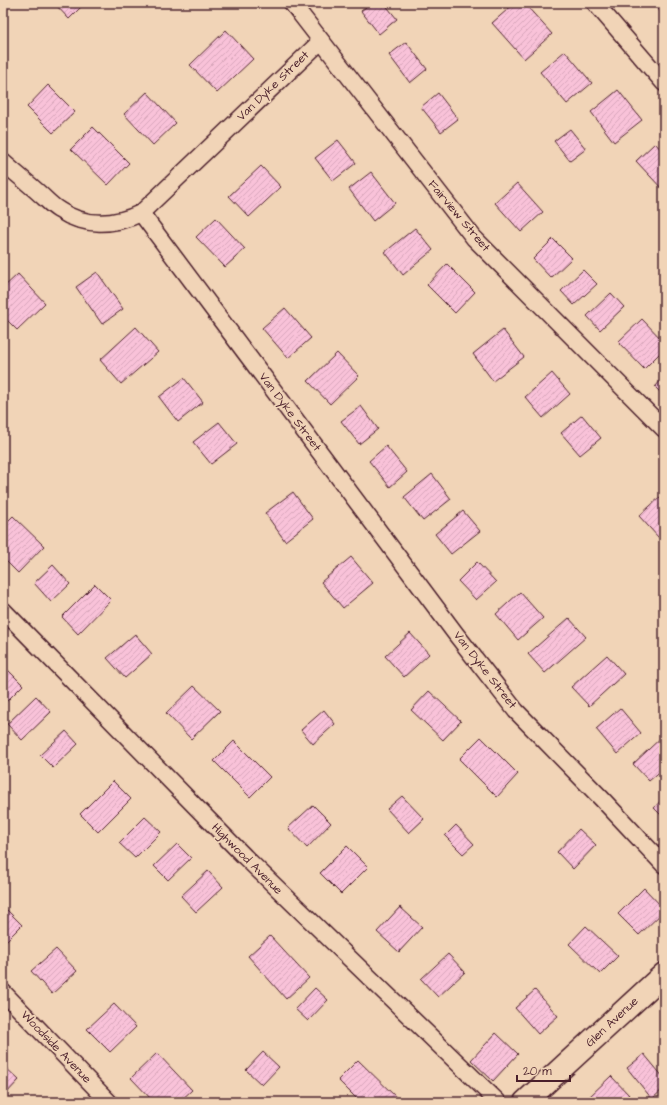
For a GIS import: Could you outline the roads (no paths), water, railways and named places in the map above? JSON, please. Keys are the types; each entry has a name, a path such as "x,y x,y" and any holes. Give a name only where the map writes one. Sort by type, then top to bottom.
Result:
{"street":[{"name":"Fairview Street","path":"292,3 474,238 664,429"},
{"path":"595,3 664,83"},
{"name":"Van Dyke Street","path":"321,41 141,213 455,633 516,711 664,865"},
{"path":"3,162 59,210 74,218 93,223 111,223 131,218 141,213"},
{"name":"Highwood Avenue","path":"3,610 245,857 498,1102"},
{"name":"Glen Avenue","path":"525,1102 664,974"},
{"name":"Woodside Avenue","path":"3,992 109,1102"}]}
